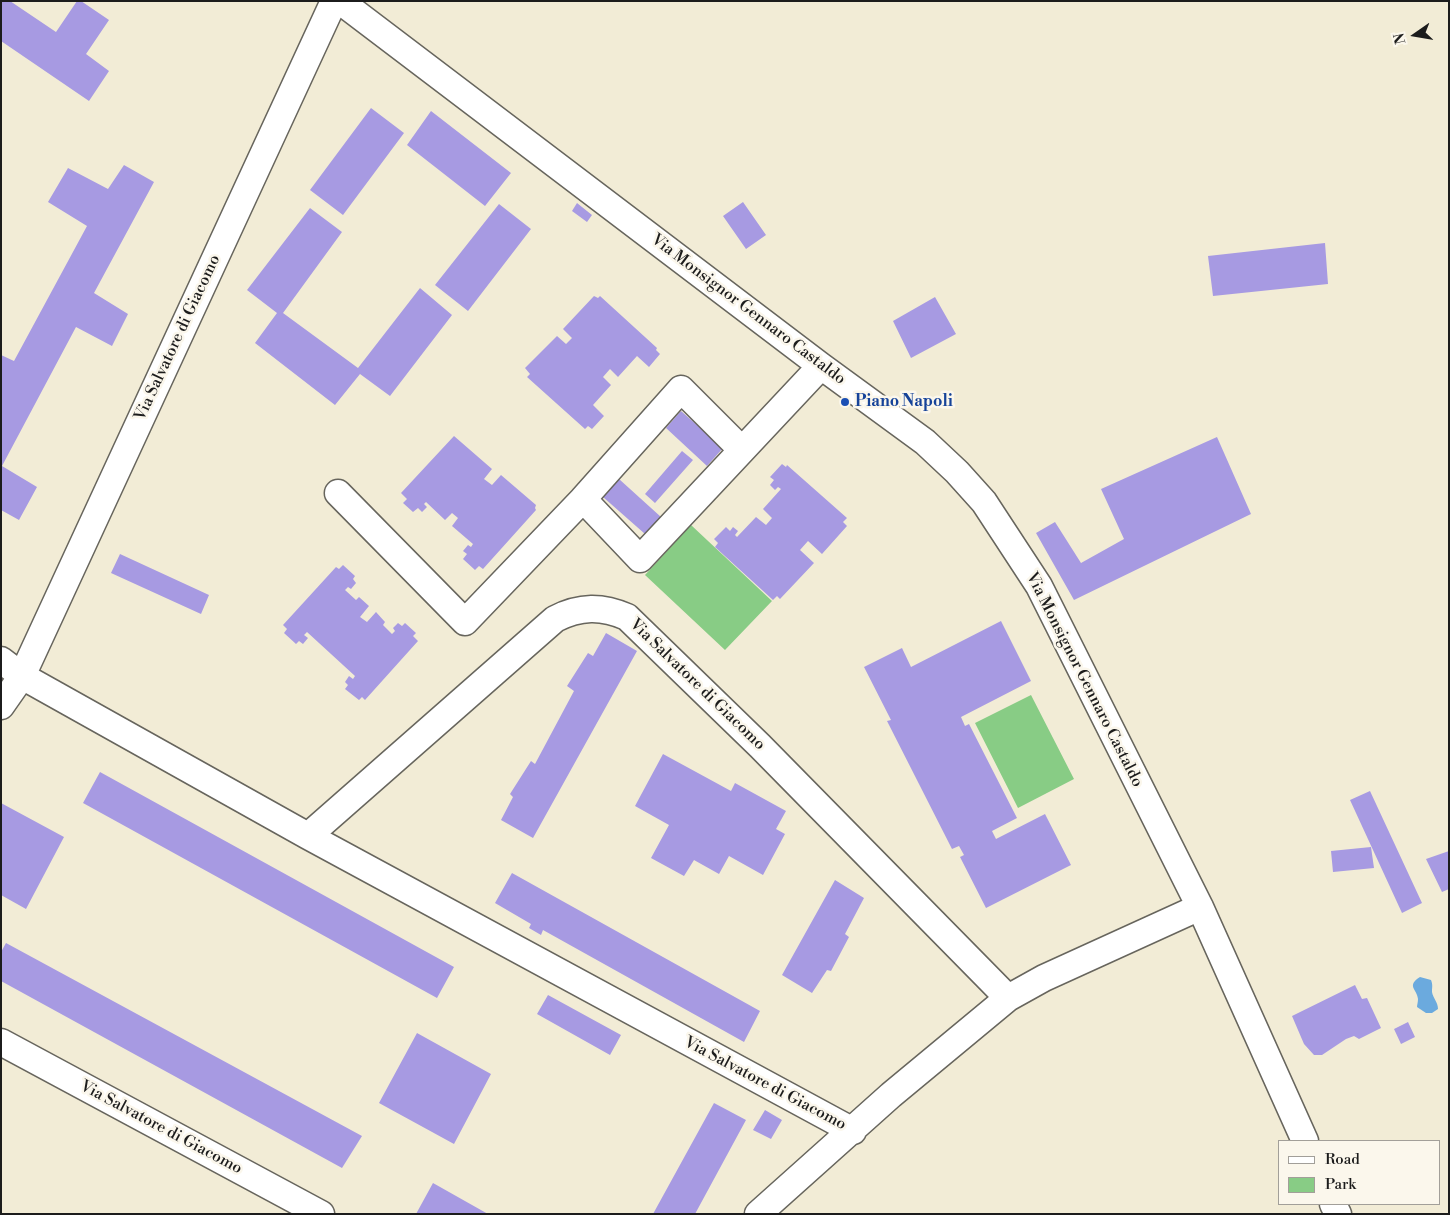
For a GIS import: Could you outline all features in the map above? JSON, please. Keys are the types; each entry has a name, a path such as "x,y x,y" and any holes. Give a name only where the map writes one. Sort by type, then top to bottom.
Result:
{"street":[{"name":"Via Salvatore di Giacomo","path":"1,706 22,676 334,1"},
{"name":"Via Monsignor Gennaro Castaldo","path":"340,1 821,366 926,442 958,472 984,502 1039,586 1200,907 1305,1140"},
{"path":"583,499 640,559 821,366"},
{"path":"338,493 465,622 583,499 681,389 742,450"},
{"name":"Via Salvatore di Giacomo","path":"308,836 556,619 576,610 588,608 615,611 628,617 760,746 1008,998"},
{"name":"Via Salvatore di Giacomo","path":"1,660 22,676 308,836 853,1131"},
{"name":"Via Salvatore di Giacomo","path":"758,1214 891,1095 1008,998 1044,978 1200,907"},
{"name":"Via Salvatore di Giacomo","path":"1,1042 322,1214"}],"green space":[{"path":"691,525 772,601 725,650 645,575"},
{"path":"1031,695 1074,779 1018,808 975,723"}],"water":[{"path":"1420,977 1432,982 1432,992 1438,1009 1432,1013 1426,1013 1417,1007 1418,999 1413,985"}],"building":[{"path":"1,1 10,1 56,32 77,1 81,1 109,20 86,54 109,71 89,101 1,41"},
{"path":"371,108 404,133 343,215 310,190"},
{"path":"431,111 511,173 485,206 407,145"},
{"path":"124,165 154,182 94,293 128,314 112,346 76,327 2,466 37,487 19,520 1,510 1,355 14,361 87,226 48,202 68,168 108,189"},
{"path":"743,202 766,235 746,249 723,216"},
{"path":"577,203 592,215 587,222 572,211"},
{"path":"499,204 531,229 468,311 435,285"},
{"path":"310,208 342,232 283,313 358,368 420,288 452,315 390,396 360,374 335,405 255,343 277,313 247,290"},
{"path":"1325,243 1328,284 1213,296 1208,256"},
{"path":"594,296 598,298 600,296 657,348 656,350 660,354 649,367 637,356 618,377 610,369 603,377 611,385 593,405 604,416 592,429 588,426 585,429 527,377 530,374 525,368 557,336 566,344 572,338 563,329"},
{"path":"935,297 956,334 911,358 893,321"},
{"path":"681,411 723,448 707,466 666,428"},
{"path":"454,436 492,469 484,479 492,485 501,475 536,505 536,510 483,569 479,566 475,570 463,559 467,554 463,551 468,545 471,547 473,544 452,526 458,518 452,513 445,520 426,502 424,504 427,507 422,512 418,508 413,512 403,503 407,499 401,493"},
{"path":"1217,437 1251,514 1074,600 1036,533 1055,522 1081,563 1124,539 1101,489"},
{"path":"682,451 693,460 655,503 645,494"},
{"path":"782,464 786,467 787,465 847,518 843,522 847,526 822,554 808,541 800,550 814,563 780,599 777,596 773,600 715,547 718,543 714,539 726,527 730,531 733,527 738,531 735,535 737,537 756,517 766,525 772,518 763,509 781,489 778,487 775,490 770,485 774,480 770,477"},
{"path":"619,479 661,517 645,534 603,497"},
{"path":"120,554 209,595 201,614 111,573"},
{"path":"343,565 355,576 353,579 356,583 351,589 348,587 345,590 356,600 359,597 369,606 360,617 367,622 376,612 385,622 383,625 392,634 395,631 393,628 398,623 402,626 405,623 416,633 413,636 418,641 365,700 362,697 359,700 345,689 348,685 345,682 349,676 353,679 355,676 307,632 304,635 308,638 303,644 299,641 296,644 284,633 287,629 283,625 336,567 339,569"},
{"path":"1001,621 1031,681 961,717 965,726 969,724 1017,818 992,831 996,839 1045,814 1071,865 986,908 960,857 964,855 959,846 952,849 887,721 891,720 864,667 902,648 911,667"},
{"path":"606,633 637,651 533,838 501,820 513,797 510,794 531,761 535,764 574,691 567,686 588,653 593,656"},
{"path":"663,754 731,791 735,783 786,811 776,829 785,834 763,875 729,856 719,874 694,860 684,876 651,858 669,825 635,806"},
{"path":"100,772 454,967 437,998 83,803"},
{"path":"1370,791 1422,903 1402,913 1350,800"},
{"path":"1,803 64,837 26,909 1,895"},
{"path":"1371,847 1374,868 1333,872 1331,851"},
{"path":"1449,851 1449,889 1442,892 1426,859"},
{"path":"512,873 760,1011 744,1042 543,930 541,935 529,928 531,924 495,903"},
{"path":"835,880 864,898 845,934 849,937 831,971 827,970 812,993 782,975"},
{"path":"6,943 362,1136 342,1168 1,981 1,952"},
{"path":"1355,985 1362,999 1367,998 1381,1028 1359,1039 1354,1036 1346,1039 1322,1055 1314,1055 1304,1044 1292,1016"},
{"path":"548,995 621,1035 610,1055 537,1014"},
{"path":"1408,1022 1415,1037 1401,1044 1394,1029"},
{"path":"417,1033 491,1074 454,1144 379,1103"},
{"path":"714,1103 746,1120 695,1214 653,1214"},
{"path":"765,1110 782,1120 771,1139 753,1130"},
{"path":"433,1183 488,1214 416,1214"}],"place":[{"name":"Piano Napoli","path":"845,402"}]}
